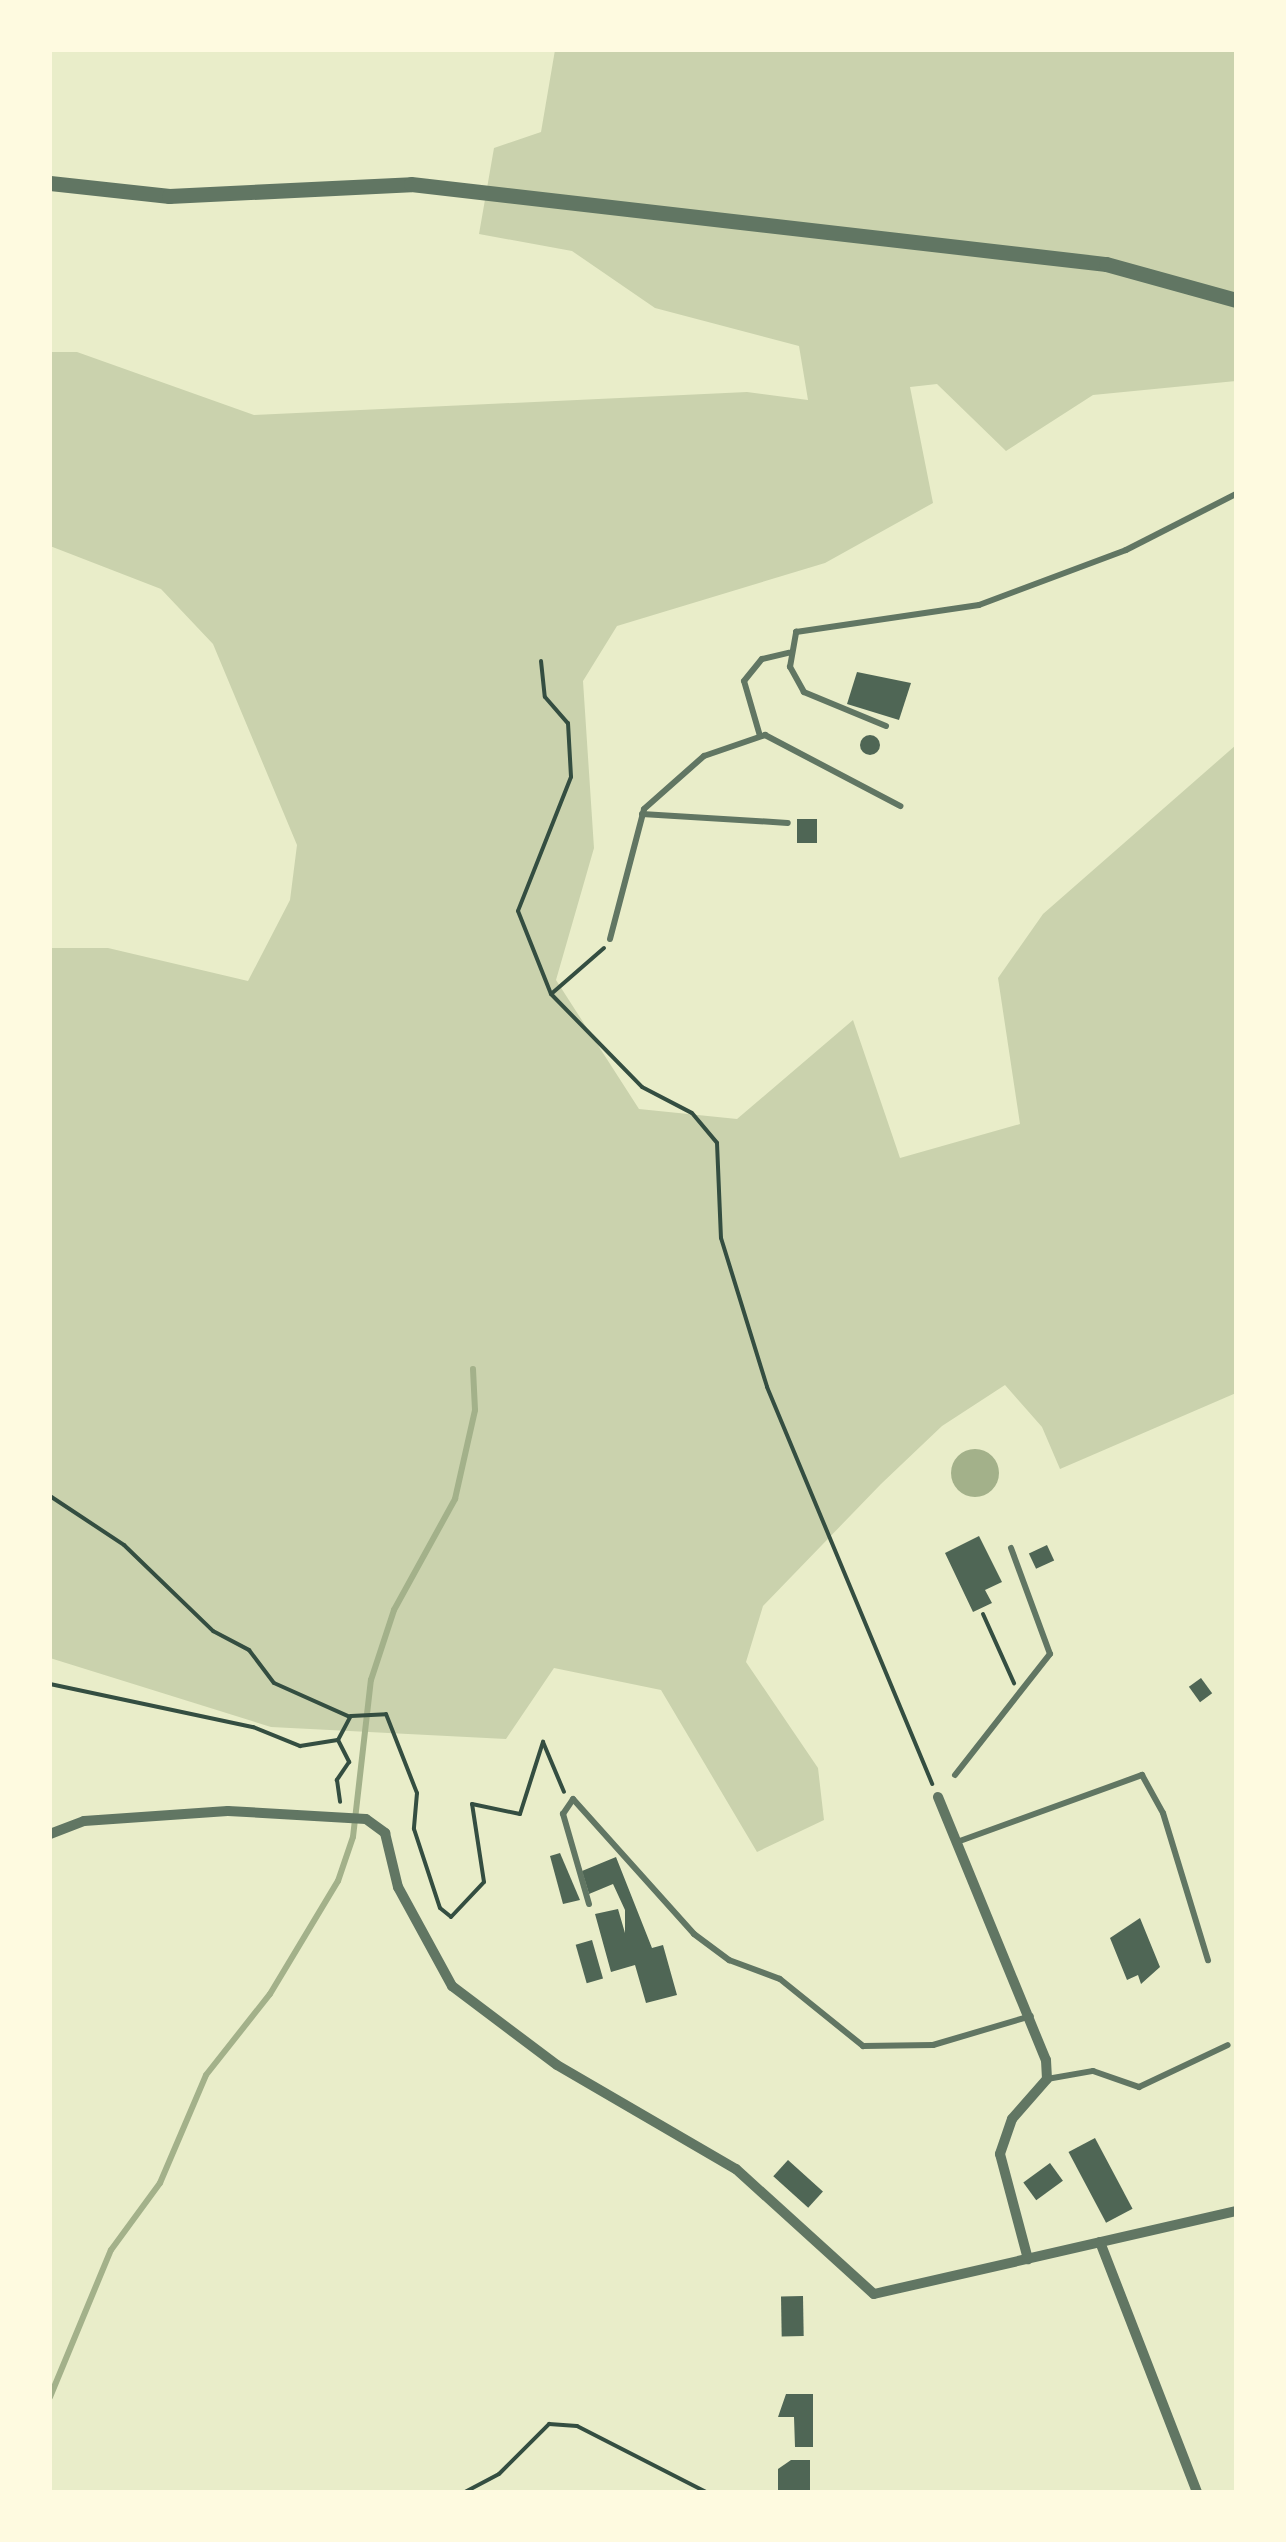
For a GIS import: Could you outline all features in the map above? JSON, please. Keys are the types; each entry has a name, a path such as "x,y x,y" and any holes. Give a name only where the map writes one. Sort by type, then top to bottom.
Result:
{"street":[{"path":"50,183 169,196 411,184 1106,264 1236,300"},
{"path":"941,1793 957,1842 1033,2016 1046,2078 1012,2119 1000,2154 1028,2259"},
{"path":"50,1834 84,1820 174,1815 366,1819 385,1833 398,1887 452,1986 556,2065 736,2170 874,2294 1236,2210"},
{"path":"1100,2242 1197,2492"}],"lane":[{"path":"886,726 810,699 788,653 796,632 815,623 959,607 1126,550 1236,494"},
{"path":"788,653 762,659 744,681 760,736 900,806"},
{"path":"610,939 642,814 677,770 760,736"},
{"path":"642,814 788,823"},
{"path":"955,1775 1019,1695 1051,1644 1011,1548"},
{"path":"957,1842 1142,1775 1164,1814 1208,1960"},
{"path":"589,1904 563,1814 568,1803 586,1804 694,1934 729,1960 780,1979 863,2046 933,2045 1033,2016"},
{"path":"1046,2078 1094,2071 1139,2087 1228,2045"}],"path":[{"path":"542,661 545,698 568,724 571,777 518,911 551,994 642,1087 692,1113 718,1143 721,1238 767,1387 941,1793"},
{"path":"551,994 610,939"},
{"path":"50,1496 124,1545 213,1632 250,1650 274,1683 351,1718 386,1714 396,1723 418,1793 414,1829 448,1916 484,1882 469,1807 520,1814 540,1742 568,1803"},
{"path":"983,1614 1019,1695"},
{"path":"50,1684 253,1727 300,1746 338,1740"},
{"path":"338,1740 351,1718"},
{"path":"338,1740 349,1762 337,1780 346,1816"},
{"path":"465,2492 499,2474 549,2424 576,2426 706,2492"}],"shaded area":[{"path":"555,50 1236,50 1236,381 1093,395 1006,451 937,384 910,387 933,503 825,563 617,626 583,681 594,848 556,980 639,1109 737,1119 853,1020 900,1158 1020,1124 998,978 1043,914 1236,745 1236,1393 1060,1469 1042,1427 1005,1385 942,1426 881,1484 763,1606 746,1662 818,1768 824,1820 757,1852 661,1690 554,1668 506,1739 271,1727 50,1658 50,948 108,948 248,981 290,900 297,845 213,644 161,589 50,546 50,352 77,352 254,415 747,392 808,400 799,346 655,308 572,251 479,234 494,148 541,132"},
{"path":"975,1449 992,1456 999,1473 992,1490 975,1497 958,1490 951,1473 958,1456"}],"building":[{"path":"857,672 911,683 899,720 847,704"},
{"path":"870,735 880,745 870,755 860,745"},
{"path":"797,819 817,819 817,843 797,843"},
{"path":"979,1536 1002,1582 985,1590 992,1603 973,1612 945,1553"},
{"path":"1047,1545 1054,1560 1036,1569 1029,1553"},
{"path":"1201,1678 1212,1693 1200,1702 1189,1687"},
{"path":"560,1853 580,1900 563,1904 550,1856"},
{"path":"616,1857 652,1948 663,1945 677,1995 646,2003 635,1965 611,1972 595,1914 618,1909 625,1933 625,1910 613,1884 589,1894 582,1871"},
{"path":"1140,1918 1160,1967 1141,1984 1138,1975 1127,1980 1110,1938"},
{"path":"592,1940 603,1978 587,1983 576,1945"},
{"path":"1095,2138 1133,2209 1106,2223 1069,2152"},
{"path":"788,2160 823,2191 808,2208 773,2176"},
{"path":"1050,2163 1063,2181 1036,2200 1023,2182"},
{"path":"781,2296 803,2296 804,2336 782,2336"},
{"path":"786,2394 813,2394 813,2447 795,2447 794,2417 778,2417"},
{"path":"791,2460 810,2460 810,2492 778,2492 778,2469"}],"waterway":[{"path":"50,2397 111,2250 160,2183 206,2075 270,1994 338,1881 353,1837 371,1680 394,1610 455,1499 475,1410 473,1369"}]}
